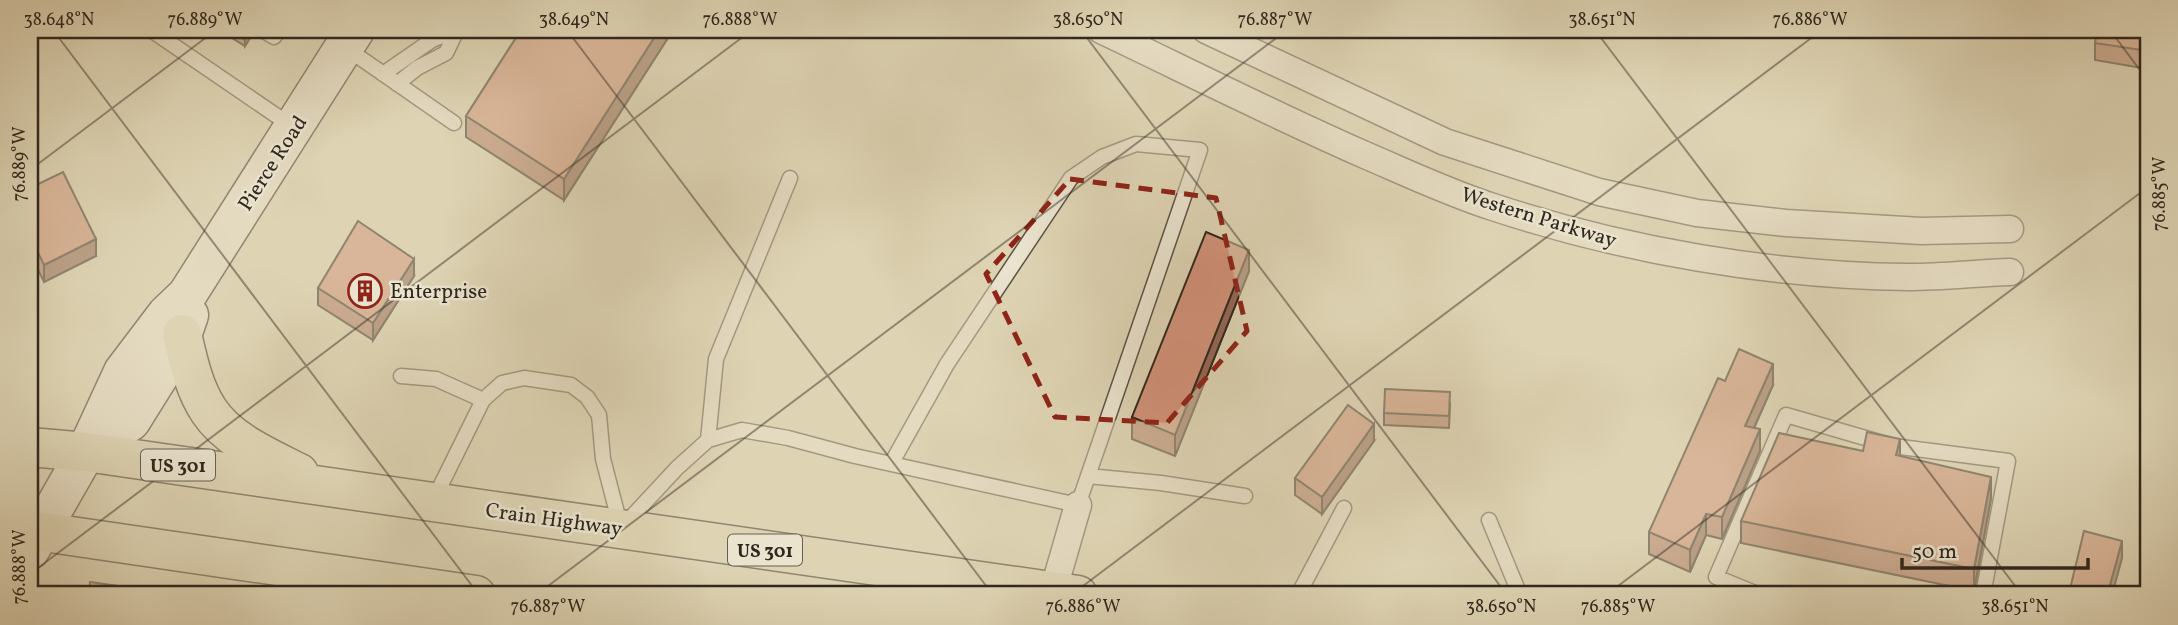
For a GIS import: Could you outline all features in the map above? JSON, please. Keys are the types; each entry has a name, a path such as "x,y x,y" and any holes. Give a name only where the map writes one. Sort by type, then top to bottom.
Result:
{"highway":[{"path":"183,334 196,385 210,412 229,431 254,449 326,486"},
{"name":"Crain Highway","path":"30,447 86,452 326,486 1061,594"},
{"path":"33,537 407,590 476,595"}],"main road":[{"name":"Pierce Road","path":"86,452 123,372 167,314 187,295 350,38"},
{"name":"Pierce Road","path":"86,452 131,422 183,334 190,315 187,295"},
{"path":"33,537 86,452"}],"street":[{"name":"Western Parkway","path":"1101,30 1313,132 1401,171 1492,207 1627,244 1704,260 1804,270 1910,277 2010,272"},
{"name":"Western Parkway","path":"1206,30 1446,142 1599,192 1698,213 1786,223 1921,231 2010,229"},
{"path":"1061,594 1078,505"}],"lane":[{"path":"151,30 295,127"},
{"path":"262,30 274,37 279,30"},
{"path":"383,74 432,40 457,30"},
{"path":"397,84 417,68 446,53 457,30"},
{"path":"350,38 383,74 454,123"},
{"path":"621,529 677,468 708,440 742,430 788,438 891,464 1078,505 1200,150 1136,144 1102,157 1071,178 947,364 891,464"},
{"path":"708,440 716,359 790,178"},
{"path":"401,376 436,379 483,400"},
{"path":"432,502 483,400 502,383 524,378 570,385 587,397 599,415 603,459 621,529"},
{"path":"1760,595 1716,578 1786,415 1893,446 2008,461 1983,595"},
{"path":"1087,476 1161,483 1245,496"},
{"path":"1298,595 1344,508"},
{"path":"1489,520 1520,595"}],"highlighted area":[{"path":"1070,179 1216,198 1247,331 1167,423 1055,417 986,274"}],"building":[{"path":"229,30 251,30 245,40"},
{"path":"521,30 659,30 564,179 466,116"},
{"path":"2097,30 2148,30 2148,51 2095,43"},
{"path":"63,172 96,239 44,265 30,236 30,188"},
{"name":"Enterprise","path":"358,221 414,259 373,323 318,288"},
{"path":"1206,232 1249,250 1175,435 1132,417"},
{"path":"1739,349 1773,364 1745,426 1760,429 1722,517 1706,514 1690,550 1649,532 1718,378 1725,381"},
{"path":"1385,389 1450,392 1449,416 1384,413"},
{"path":"1348,405 1374,424 1322,497 1295,478"},
{"path":"1867,432 1900,439 1896,455 1991,477 1974,569 1741,521 1779,433 1863,451"},
{"path":"2084,531 2122,541 2110,585 2115,587 2113,595 2060,595 2062,587 2070,589"},
{"path":"90,582 182,595 89,595"}],"place":[{"name":"Enterprise","path":"365,291"}]}
